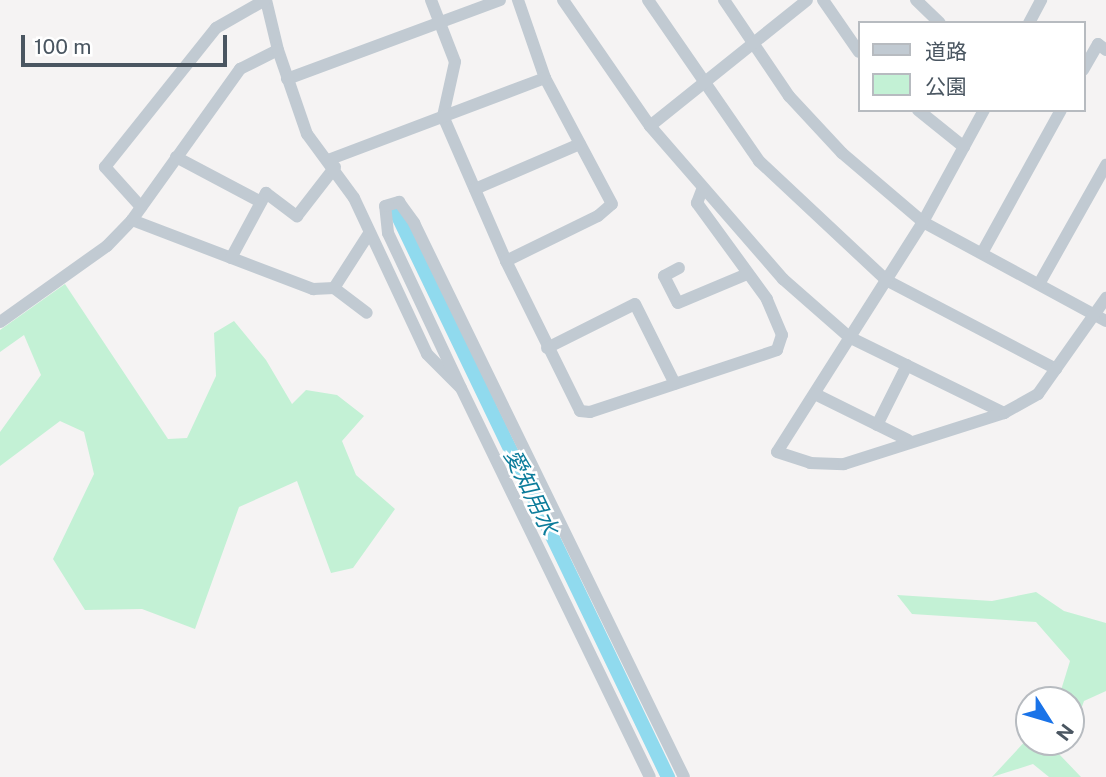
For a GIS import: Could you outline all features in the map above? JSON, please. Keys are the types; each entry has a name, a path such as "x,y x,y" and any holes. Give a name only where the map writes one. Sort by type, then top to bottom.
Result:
{"street":[{"path":"141,206 105,167 216,28 265,0 287,79 307,134 354,198 368,235 427,354 461,388"},
{"path":"430,0 441,21 455,62 443,116 506,261 580,411 590,412 777,350 782,335 762,290 747,274 697,203 702,190"},
{"path":"287,79 500,0"},
{"path":"506,261 598,216 612,205 545,78 518,0"},
{"path":"564,0 650,126 702,190 783,279 849,337 1004,413"},
{"path":"648,0 703,85 759,161 886,280 1056,369"},
{"path":"724,0 789,96 842,153 923,222 1101,318"},
{"path":"650,126 807,0"},
{"path":"823,0 858,51"},
{"path":"916,0 938,21"},
{"path":"1030,21 1039,1"},
{"path":"1085,67 1098,44 1106,50"},
{"path":"0,322 107,246 132,220 240,69 278,50"},
{"path":"231,258 266,193 297,216 331,164 443,116 545,78"},
{"path":"920,112 964,147"},
{"path":"983,112 923,222 778,452 810,463 844,464 908,440 1004,413 1038,394 1101,318 1106,298"},
{"path":"982,253 1060,112"},
{"path":"475,190 580,144"},
{"path":"176,157 261,202"},
{"path":"1039,284 1106,164"},
{"path":"650,777 388,233 385,206 399,202 414,223 684,777"},
{"path":"132,220 313,289 334,288 367,313"},
{"path":"334,288 368,235"},
{"path":"679,268 664,276 678,303 747,274"},
{"path":"547,348 635,304 675,384"},
{"path":"877,425 907,365"},
{"path":"815,394 908,440"}],"green space":[{"path":"65,284 168,439 187,438 216,376 214,333 234,321 266,360 292,404 306,390 337,395 364,416 342,441 356,475 395,509 353,568 331,573 297,481 239,507 195,629 142,609 85,610 53,559 94,474 84,432 60,421 0,466 0,432 41,375 24,335 0,352 0,330"},
{"path":"1036,592 1064,611 1106,623 1106,691 1085,701 1085,686 1062,686 1070,661 1036,622 912,614 897,595 992,601"},
{"path":"1015,752 1015,756 1061,756 1081,777 1049,777 1033,764 992,777"}],"waterway":[{"name":"愛知用水","path":"394,208 668,777"}]}
